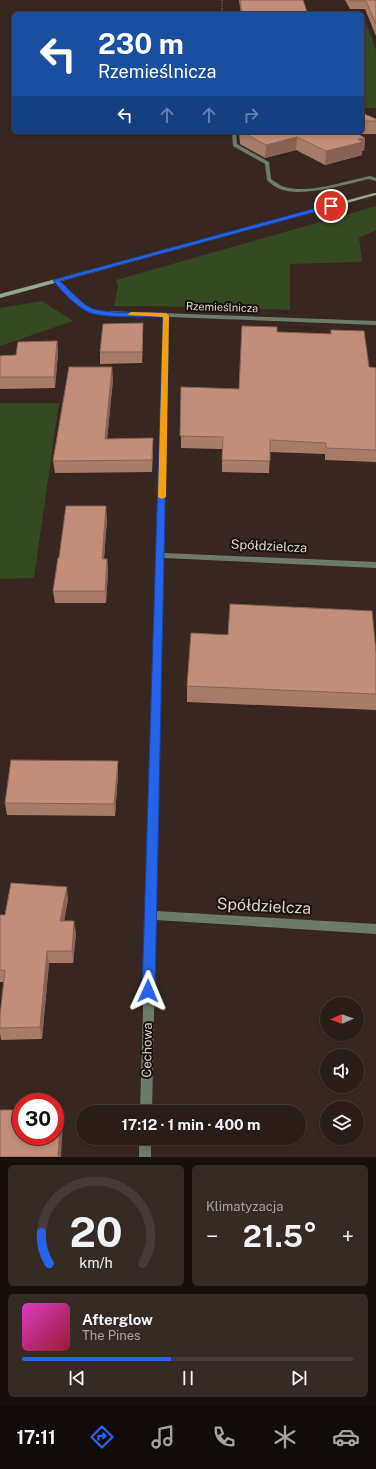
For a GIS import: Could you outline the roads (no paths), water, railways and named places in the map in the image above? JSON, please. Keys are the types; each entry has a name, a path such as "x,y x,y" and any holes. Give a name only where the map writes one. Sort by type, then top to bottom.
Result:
{"main road":[{"path":"0,296 376,194"}],"street":[{"path":"234,134 235,146 267,163 269,180 282,188 297,190 314,189 376,176"},
{"path":"370,177 376,180"},
{"name":"Rzemieślnicza","path":"56,280 81,304 90,310 105,313 376,323"},
{"name":"Cechowa","path":"146,1105 166,315"},
{"name":"Spółdzielcza","path":"161,555 376,564"},
{"name":"Spółdzielcza","path":"150,915 376,928"},
{"path":"145,1145 145,1157"}]}
